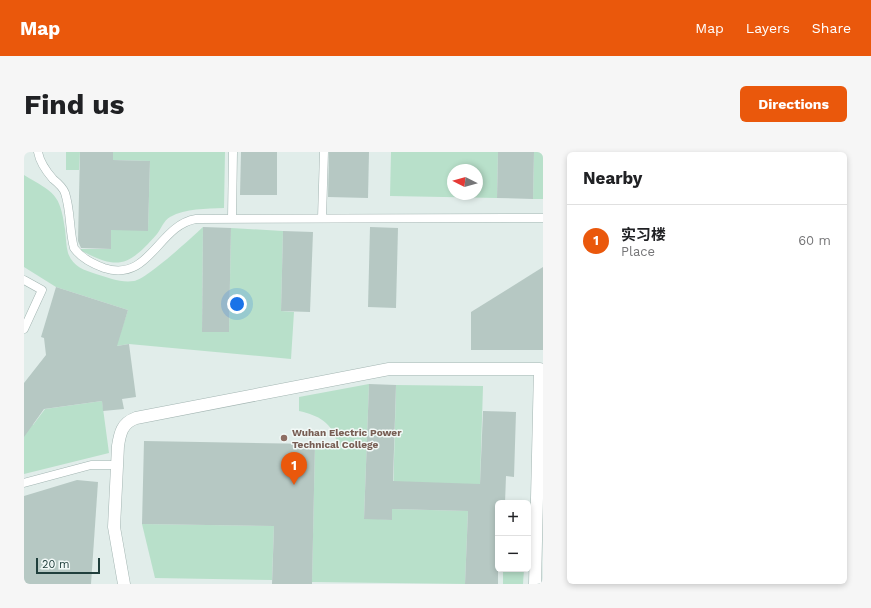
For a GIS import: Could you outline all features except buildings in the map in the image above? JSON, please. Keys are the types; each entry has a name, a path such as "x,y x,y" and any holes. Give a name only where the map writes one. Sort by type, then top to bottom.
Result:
{"street":[{"path":"124,584 114,528 119,441 122,428 125,423 136,418 389,369 542,369 540,506 535,584"}],"lane":[{"path":"38,152 39,159 43,166 65,191 74,248 78,254 100,267 112,270 124,271 143,262 176,228 188,220 206,218 543,218"},
{"path":"232,218 233,152"},
{"path":"322,218 324,152"},
{"path":"24,280 42,290 24,329"},
{"path":"24,483 91,464 117,465"}],"green space":[{"path":"66,152 80,152 79,170 66,170"},
{"path":"113,152 225,152 224,208 189,210 168,218 157,234 138,254 121,262 103,260 78,249 111,249 111,230 148,230 150,161 113,160"},
{"path":"391,152 498,152 497,198 483,198 483,164 447,164 447,197 390,196"},
{"path":"534,152 543,152 543,199 533,199"},
{"path":"24,175 54,195 61,208 70,258 76,265 92,273 120,281 134,281 140,279 169,257 203,227 202,332 229,332 231,228 283,231 281,311 294,312 291,359 129,344 110,347 120,334 128,310 56,287 24,267"},
{"path":"369,384 364,518 392,520 392,509 468,511 465,584 312,582 315,444 337,443 332,430 324,421 299,411 299,397"},
{"path":"396,385 483,386 480,484 393,499"},
{"path":"102,401 109,453 24,474 24,418 33,425 45,409"},
{"path":"142,524 274,526 272,580 155,578"},
{"path":"503,572 524,572 523,584 503,584"}],"place":[{"name":"Wuhan Electric Power Technical College","path":"284,438"},
{"name":"实习楼","path":"294,485"}]}
